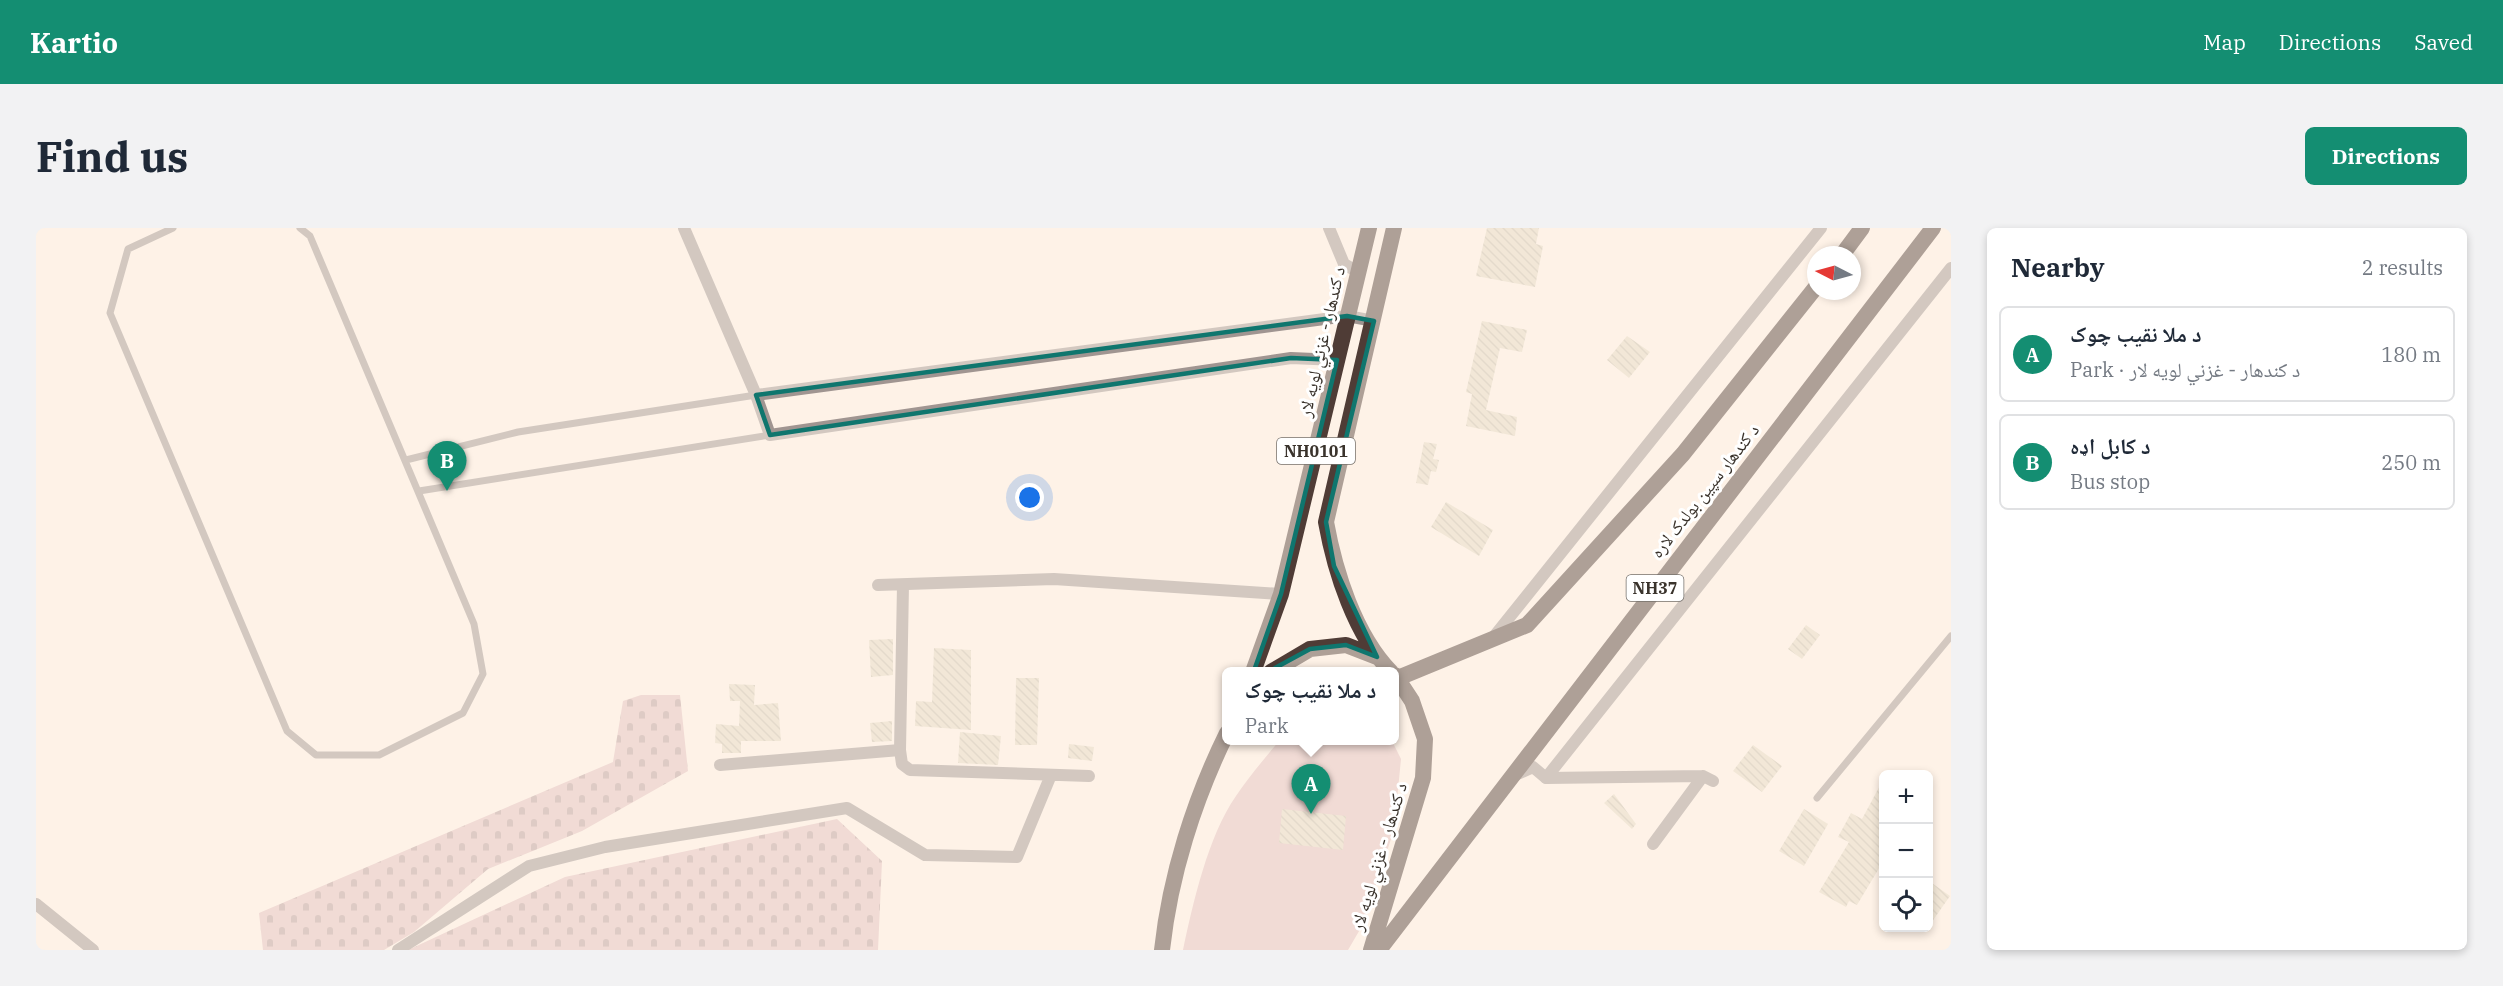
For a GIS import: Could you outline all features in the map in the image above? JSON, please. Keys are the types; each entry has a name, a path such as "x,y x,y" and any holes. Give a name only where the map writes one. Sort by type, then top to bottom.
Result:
{"highway":[{"name":"د کندهار - غزني لويه لار","path":"1255,667 1281,594 1369,228"},
{"name":"د کندهار - غزني لويه لار","path":"1387,667 1377,657 1334,566 1326,522 1394,228"},
{"path":"1849,246 1862,228"},
{"name":"د کندهار سپین بولدک لاره","path":"1379,950 1509,777 1933,228"},
{"path":"1399,674 1527,625 1683,454 1807,298"},
{"name":"د کندهار - غزني لويه لار","path":"1279,667 1310,649 1346,645 1377,657"},
{"name":"د کندهار - غزني لويه لار","path":"1371,950 1423,778 1425,739 1412,702 1399,681"},
{"path":"1162,950 1170,895 1206,777 1222,743"}],"street":[{"path":"684,228 756,394 770,435 1291,358 1338,360"},
{"path":"1329,228 1344,264 1358,272"},
{"path":"1491,640 1821,228"},
{"path":"1546,778 1949,274"},
{"path":"756,394 1347,315 1374,321"},
{"path":"878,585 1054,579 1281,594"},
{"path":"903,585 900,750 902,764 910,770 1089,776"},
{"path":"720,765 900,750"},
{"path":"1509,777 1533,767 1546,778 1708,778 1653,844"},
{"path":"398,950 529,866 605,847 847,808 924,855 1017,857 1051,775"},
{"path":"36,904 93,950"}],"lane":[{"path":"173,228 128,249 110,313 287,731 316,755 379,755 463,713 483,674 474,624 420,491 310,236 300,228"},
{"path":"406,460 518,432 756,394"},
{"path":"420,491 770,435"},
{"path":"1817,798 1951,636"}],"highlighted area":[{"path":"1347,316 1374,321 1326,522 1334,566 1377,657 1346,645 1310,649 1275,668 1243,702 1281,594 1337,360 1291,358 770,435 756,395"}],"green space":[{"path":"641,695 680,695 688,771 582,831 488,869 414,932 384,950 263,950 259,913 613,762 623,701"},
{"path":"1276,745 1394,745 1401,759 1394,830 1362,926 1348,950 1183,950 1197,891 1217,830 1226,812 1251,775"},
{"path":"837,819 882,861 878,950 408,950 565,877"}],"building":[{"path":"1487,228 1539,228 1536,244 1543,246 1535,287 1476,276"},
{"path":"1482,321 1527,330 1522,352 1500,348 1486,410 1517,417 1515,436 1466,426 1472,394 1466,392"},
{"path":"1627,336 1650,352 1629,378 1607,360"},
{"path":"1424,442 1437,444 1433,459 1439,460 1436,472 1431,471 1428,485 1416,483"},
{"path":"1446,502 1493,530 1479,556 1431,527"},
{"path":"1806,625 1820,635 1802,659 1788,649"},
{"path":"893,639 893,675 871,677 869,640"},
{"path":"934,648 971,650 971,730 915,726 916,701 932,702"},
{"path":"1016,678 1039,678 1037,745 1015,745"},
{"path":"729,684 755,685 754,705 778,703 781,741 741,741 741,753 722,753 722,744 715,743 716,724 739,726 740,701 730,701"},
{"path":"892,721 892,741 872,742 870,723"},
{"path":"960,732 1001,736 998,765 958,763"},
{"path":"1069,744 1094,747 1092,761 1068,758"},
{"path":"1753,745 1782,766 1762,792 1733,771"},
{"path":"1879,787 1879,868 1857,905 1849,901 1846,907 1819,892 1849,842 1838,837 1851,813 1862,819"},
{"path":"1614,794 1636,824 1632,829 1604,803"},
{"path":"1282,809 1346,816 1343,850 1279,843"},
{"path":"1804,809 1828,824 1804,866 1779,851"},
{"path":"1933,884 1950,896 1933,920"}],"place":[{"name":"د کابل اډه","path":"447,491"},
{"name":"د ملا نقيب چوک","path":"1311,814"}]}
